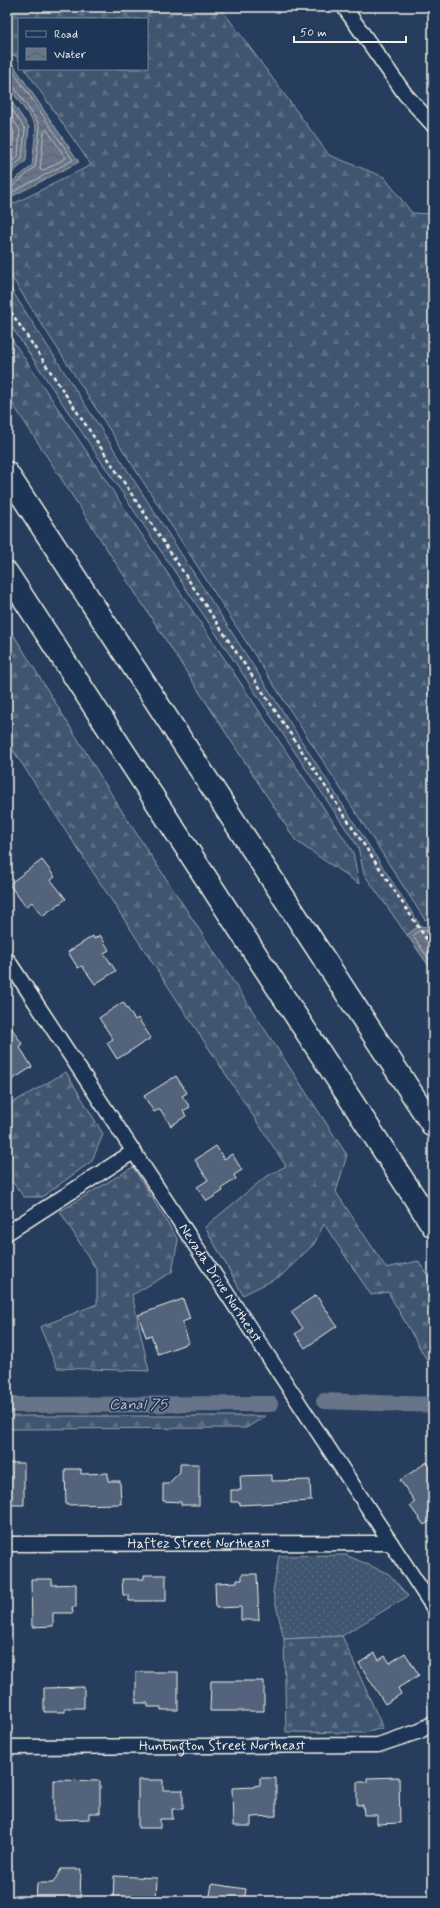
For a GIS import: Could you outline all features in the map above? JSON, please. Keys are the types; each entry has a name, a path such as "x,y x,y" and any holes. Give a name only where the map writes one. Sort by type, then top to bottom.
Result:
{"highway":[{"path":"7,473 433,1126"},
{"path":"7,573 433,1226"}],"street":[{"path":"344,7 405,94 433,125"},
{"name":"Nevada Drive Northeast","path":"7,959 433,1607"},
{"path":"7,1233 134,1152"},
{"name":"Haftez Street Northeast","path":"7,1544 391,1543"},
{"name":"Huntington Street Northeast","path":"7,1747 378,1745 420,1731 433,1723"}],"path":[{"path":"7,306 433,950"}],"green space":[{"path":"7,7 220,7 329,155 384,177 412,213 433,214 433,916 425,920 7,270 7,207 91,165 26,70 148,70 148,18 18,18 18,59 16,56 7,54"},
{"path":"7,283 420,925 407,935 364,874 358,847 7,320"},
{"path":"7,332 353,852 359,884 296,841 7,395"},
{"path":"7,624 123,813 347,1155 336,1192 386,1268 418,1261 433,1284 433,1371 388,1292 371,1295 324,1224 314,1244 281,1276 243,1295 205,1227 264,1178 286,1166 7,741"},
{"path":"66,1072 103,1134 92,1161 42,1197 24,1197 7,1175 7,1106"},
{"path":"133,1167 178,1240 172,1272 132,1295 149,1371 57,1368 40,1327 97,1304 97,1271 60,1211"},
{"path":"7,1416 266,1416 246,1428 7,1429"},
{"path":"346,1555 389,1574 408,1596 342,1636 284,1639 273,1592 279,1556"},
{"path":"342,1636 383,1728 364,1733 286,1732 284,1639"}],"water":[{"path":"7,61 12,63 79,162 7,199 7,186 32,166 36,128 7,84"},
{"path":"7,95 29,127 26,161 7,177"},
{"path":"433,924 433,972 407,935 420,925 423,927"}],"building":[{"path":"42,860 55,877 51,880 66,899 42,916 32,902 26,907 9,884"},
{"path":"100,935 109,950 104,953 116,971 95,984 82,966 78,968 68,952 93,936 94,939"},
{"path":"123,1002 135,1020 138,1018 151,1038 117,1059 107,1043 113,1039 99,1018"},
{"path":"7,1021 22,1044 19,1046 32,1067 7,1083"},
{"path":"176,1076 187,1093 182,1096 190,1107 183,1111 186,1116 171,1126 160,1109 154,1112 144,1096"},
{"path":"216,1146 224,1159 232,1154 242,1170 234,1175 236,1179 222,1188 223,1191 207,1201 197,1187 208,1180 195,1160"},
{"path":"316,1295 337,1326 305,1348 295,1334 303,1328 291,1312"},
{"path":"183,1299 190,1319 182,1322 189,1343 158,1354 151,1335 146,1337 138,1315"},
{"path":"427,1462 433,1472 433,1519 424,1525 410,1506 415,1502 400,1480"},
{"path":"7,1463 24,1463 24,1505 7,1505"},
{"path":"180,1464 199,1464 199,1505 181,1505 181,1502 163,1501 163,1484 168,1484 180,1472"},
{"path":"65,1469 81,1469 81,1474 108,1473 108,1481 120,1481 121,1504 66,1505"},
{"path":"272,1475 272,1481 310,1480 311,1501 240,1505 240,1502 231,1502 231,1490 241,1490 240,1476"},
{"path":"242,1574 257,1574 259,1620 241,1620 241,1607 216,1608 215,1583 237,1582 237,1580 242,1580"},
{"path":"144,1575 166,1575 166,1601 129,1601 129,1595 123,1595 122,1579 144,1579"},
{"path":"31,1579 52,1579 52,1585 76,1584 76,1607 72,1607 73,1613 53,1613 53,1626 32,1627"},
{"path":"375,1653 379,1660 385,1656 390,1663 405,1653 419,1675 398,1688 401,1694 385,1704 359,1663"},
{"path":"136,1672 178,1672 178,1710 161,1710 161,1707 148,1707 148,1703 136,1703"},
{"path":"211,1681 264,1681 264,1711 210,1711"},
{"path":"84,1687 84,1708 65,1708 65,1712 44,1712 44,1688"},
{"path":"399,1777 400,1823 377,1824 377,1815 364,1815 363,1805 357,1805 357,1782 367,1782 367,1778"},
{"path":"260,1778 276,1778 276,1816 251,1817 251,1826 233,1826 232,1788 254,1787 260,1785"},
{"path":"54,1780 100,1781 100,1813 89,1813 89,1819 54,1820"},
{"path":"138,1780 163,1780 163,1790 183,1790 183,1809 172,1809 173,1819 160,1819 160,1828 138,1828"},
{"path":"61,1869 81,1869 80,1901 36,1901 37,1883 53,1883"},
{"path":"114,1876 157,1878 156,1901 113,1901"},
{"path":"212,1884 246,1889 244,1901 209,1901"}],"waterway":[{"name":"Canal 75","path":"324,1401 433,1405"},
{"name":"Canal 75","path":"7,1405 270,1404"}]}
